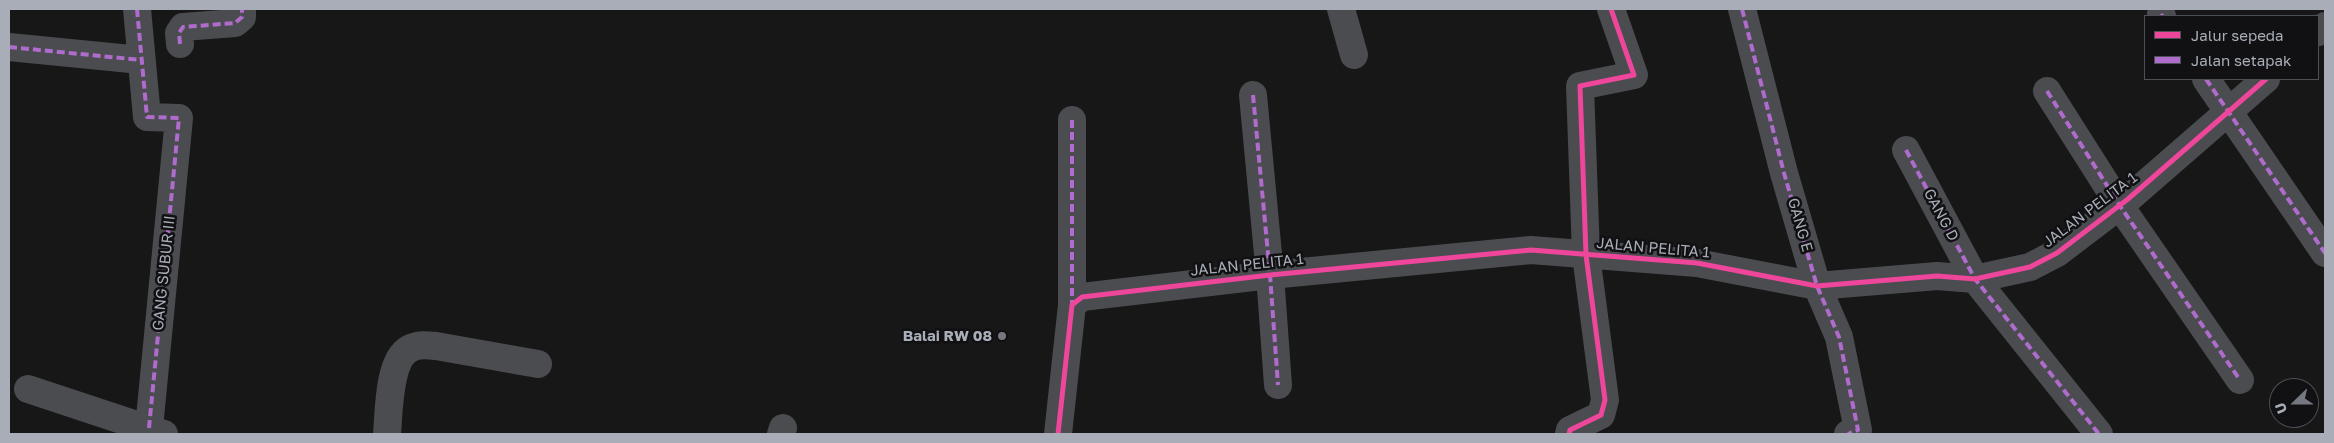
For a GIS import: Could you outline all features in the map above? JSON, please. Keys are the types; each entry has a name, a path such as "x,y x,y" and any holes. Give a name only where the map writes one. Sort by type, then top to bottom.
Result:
{"street":[{"path":"9,47 141,60 136,9"},
{"path":"180,44 179,33 182,27 235,23 242,17 242,9"},
{"path":"1341,9 1354,55"},
{"path":"1569,432 1601,415 1605,400 1586,255 1580,86 1634,75 1611,9"},
{"name":"GANG E","path":"1742,9 1784,173 1817,286 1839,337 1858,430 1848,434"},
{"name":"GANG SUBUR III","path":"141,60 147,118 179,118 157,431"},
{"path":"2207,80 2325,253"},
{"name":"JALAN PELITA 1","path":"1072,305 1082,297 1096,294 1532,250 1697,263 1817,286 1937,276 1975,279 2030,268 2057,253 2120,206 2265,80"},
{"path":"2047,91 2120,206 2240,380"},
{"path":"1253,95 1278,385"},
{"path":"1058,434 1072,305 1072,120"},
{"name":"GANG D","path":"1906,150 1975,279 2099,434"},
{"path":"387,434 392,383 398,363 408,350 420,345 436,346 538,364"},
{"path":"28,389 157,431"}],"marked path":[{"path":"137,9 147,117 179,118 149,428"},
{"path":"180,44 179,33 183,27 235,23 242,17 242,9"},
{"path":"1742,9 1784,173 1817,286 1839,337 1858,430 1848,434"},
{"path":"9,47 141,60"},
{"path":"2207,80 2325,253"},
{"path":"2047,91 2120,206 2240,380"},
{"path":"1253,95 1278,385"},
{"path":"1072,120 1072,305"},
{"path":"1906,150 1975,279 2099,434"}],"cycle path":[{"path":"1569,434 1570,430 1601,415 1605,400 1586,255 1580,86 1634,75 1611,9"},
{"path":"1058,434 1072,305 1082,297 1270,275 1531,250 1697,263 1817,286 1937,276 1975,279 2030,267 2057,253 2128,199 2265,80"}],"place":[{"name":"Balai RW 08","path":"1002,336"}]}
